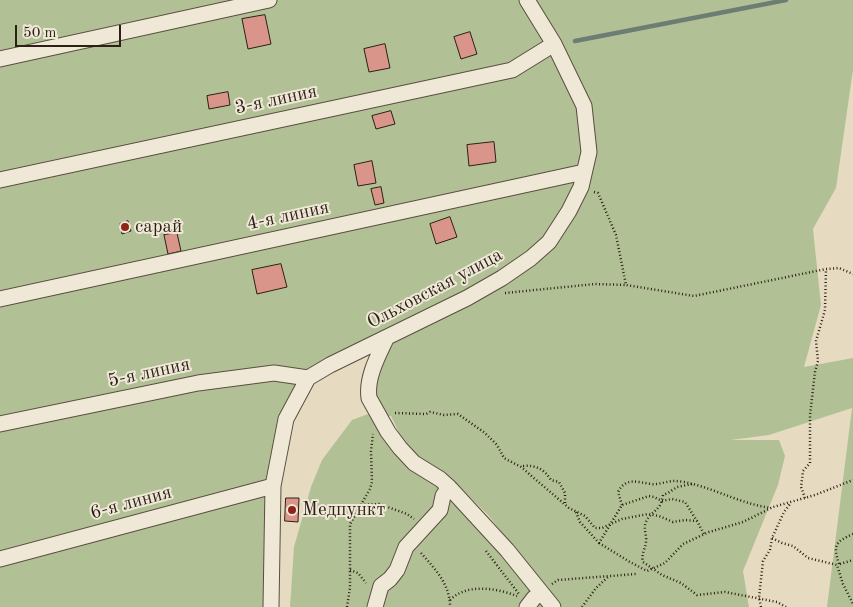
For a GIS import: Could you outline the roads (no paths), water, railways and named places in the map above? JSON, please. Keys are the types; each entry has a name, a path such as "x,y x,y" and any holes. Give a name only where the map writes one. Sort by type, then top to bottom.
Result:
{"street":[{"path":"0,59 269,0"},
{"name":"Ольховская улица","path":"308,378 330,365 467,298 502,278 531,258 549,242 569,211 581,187 589,152 584,106 554,44 527,0"},
{"name":"3-я линия","path":"0,180 512,70 554,44"},
{"name":"4-я линия","path":"0,299 584,172"},
{"path":"386,338 371,376 368,392 369,398 388,432 414,463 450,487 501,543 540,593 554,607"},
{"name":"5-я линия","path":"0,424 198,382 274,373 308,378"},
{"path":"271,607 273,486 286,419 308,378"},
{"name":"6-я линия","path":"0,559 273,486"},
{"path":"377,600 381,586 397,570 406,547 440,510 444,496 450,487"},
{"path":"524,602 540,593"}],"waterway":[{"path":"575,41 786,0"}],"place":[{"name":"сарай","path":"125,227"},
{"name":"Медпункт","path":"292,510"}]}
